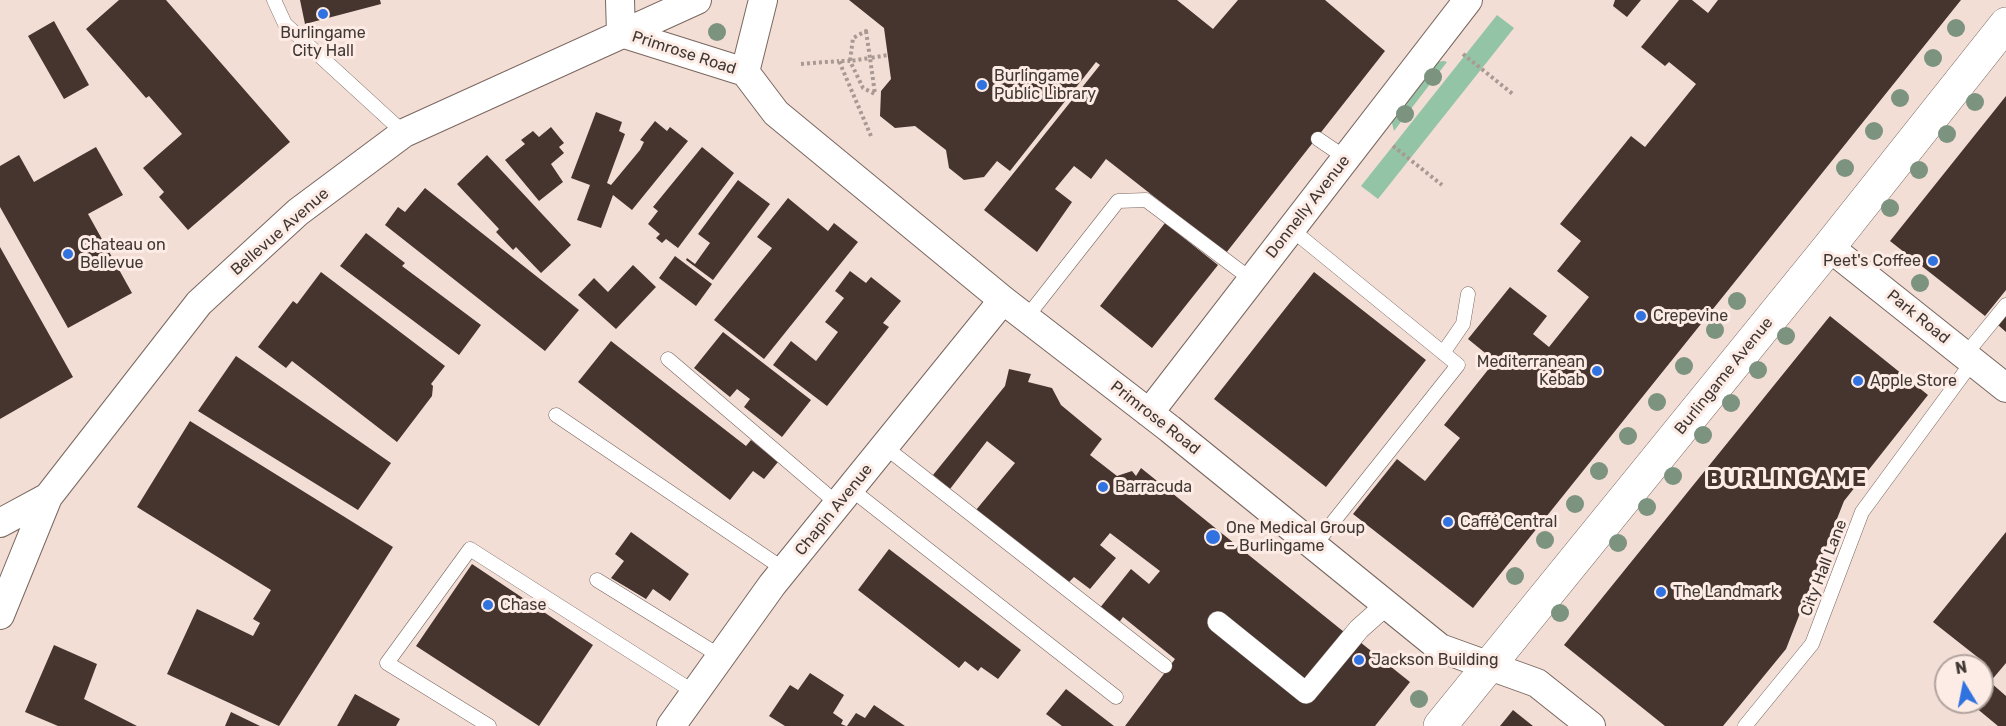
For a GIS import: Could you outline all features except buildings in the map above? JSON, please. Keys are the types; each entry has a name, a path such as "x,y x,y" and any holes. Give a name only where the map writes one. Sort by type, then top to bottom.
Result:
{"street":[{"name":"Primrose Road","path":"620,0 621,33 745,72 776,112 1003,300 1149,413 1440,648 1537,683 1591,726"},
{"name":"Bellevue Avenue","path":"0,615 48,497 200,303 298,212 404,133 698,0"},
{"name":"Primrose Road","path":"745,72 763,0"},
{"name":"Donnelly Avenue","path":"1149,413 1468,0"},
{"name":"Burlingame Avenue","path":"1440,726 1487,665 1830,247 2006,24"},
{"name":"Park Road","path":"1830,247 2006,388"},
{"name":"Chapin Avenue","path":"671,726 785,570 1003,300"},
{"path":"0,524 48,497"},
{"path":"1218,622 1306,693 1359,629 1387,604"}],"lane":[{"path":"274,0 285,24 404,133"},
{"path":"1318,139 1346,158"},
{"path":"1026,318 1118,201 1146,200 1252,280"},
{"path":"1291,229 1458,365 1314,546"},
{"path":"1443,353 1462,324 1468,294"},
{"name":"City Hall Lane","path":"1745,726 1812,644 1862,512 2006,305"},
{"path":"668,359 845,498 1116,697"},
{"path":"556,415 785,570"},
{"path":"885,447 1165,666"},
{"path":"489,726 387,663 470,549 694,692"},
{"path":"597,580 720,656"}],"path":[{"path":"866,31 875,94 862,88 850,61 853,38 866,31"},
{"path":"1463,53 1514,95"},
{"path":"801,64 850,61 888,55"},
{"path":"839,61 871,136"},
{"path":"1390,143 1442,185"}],"green space":[{"path":"1497,15 1514,28 1378,199 1361,186"},
{"path":"1436,62 1447,62 1394,131 1391,119"}],"place":[{"name":"Burlingame City Hall","path":"323,14"},
{"name":"Burlingame Public Library","path":"982,85"},
{"name":"Chateau on Bellevue","path":"68,254"},
{"name":"Peet's Coffee","path":"1933,261"},
{"name":"Crepevine","path":"1641,316"},
{"name":"Mediterranean Kebab","path":"1597,371"},
{"name":"Apple Store","path":"1858,381"},
{"name":"Barracuda","path":"1103,487"},
{"name":"Caffé Central","path":"1448,522"},
{"name":"One Medical Group – Burlingame","path":"1213,537"},
{"name":"The Landmark","path":"1661,592"},
{"name":"Chase","path":"488,605"},
{"name":"Jackson Building","path":"1359,660"}],"district":[{"name":"BURLINGAME","path":"1787,480"}]}
